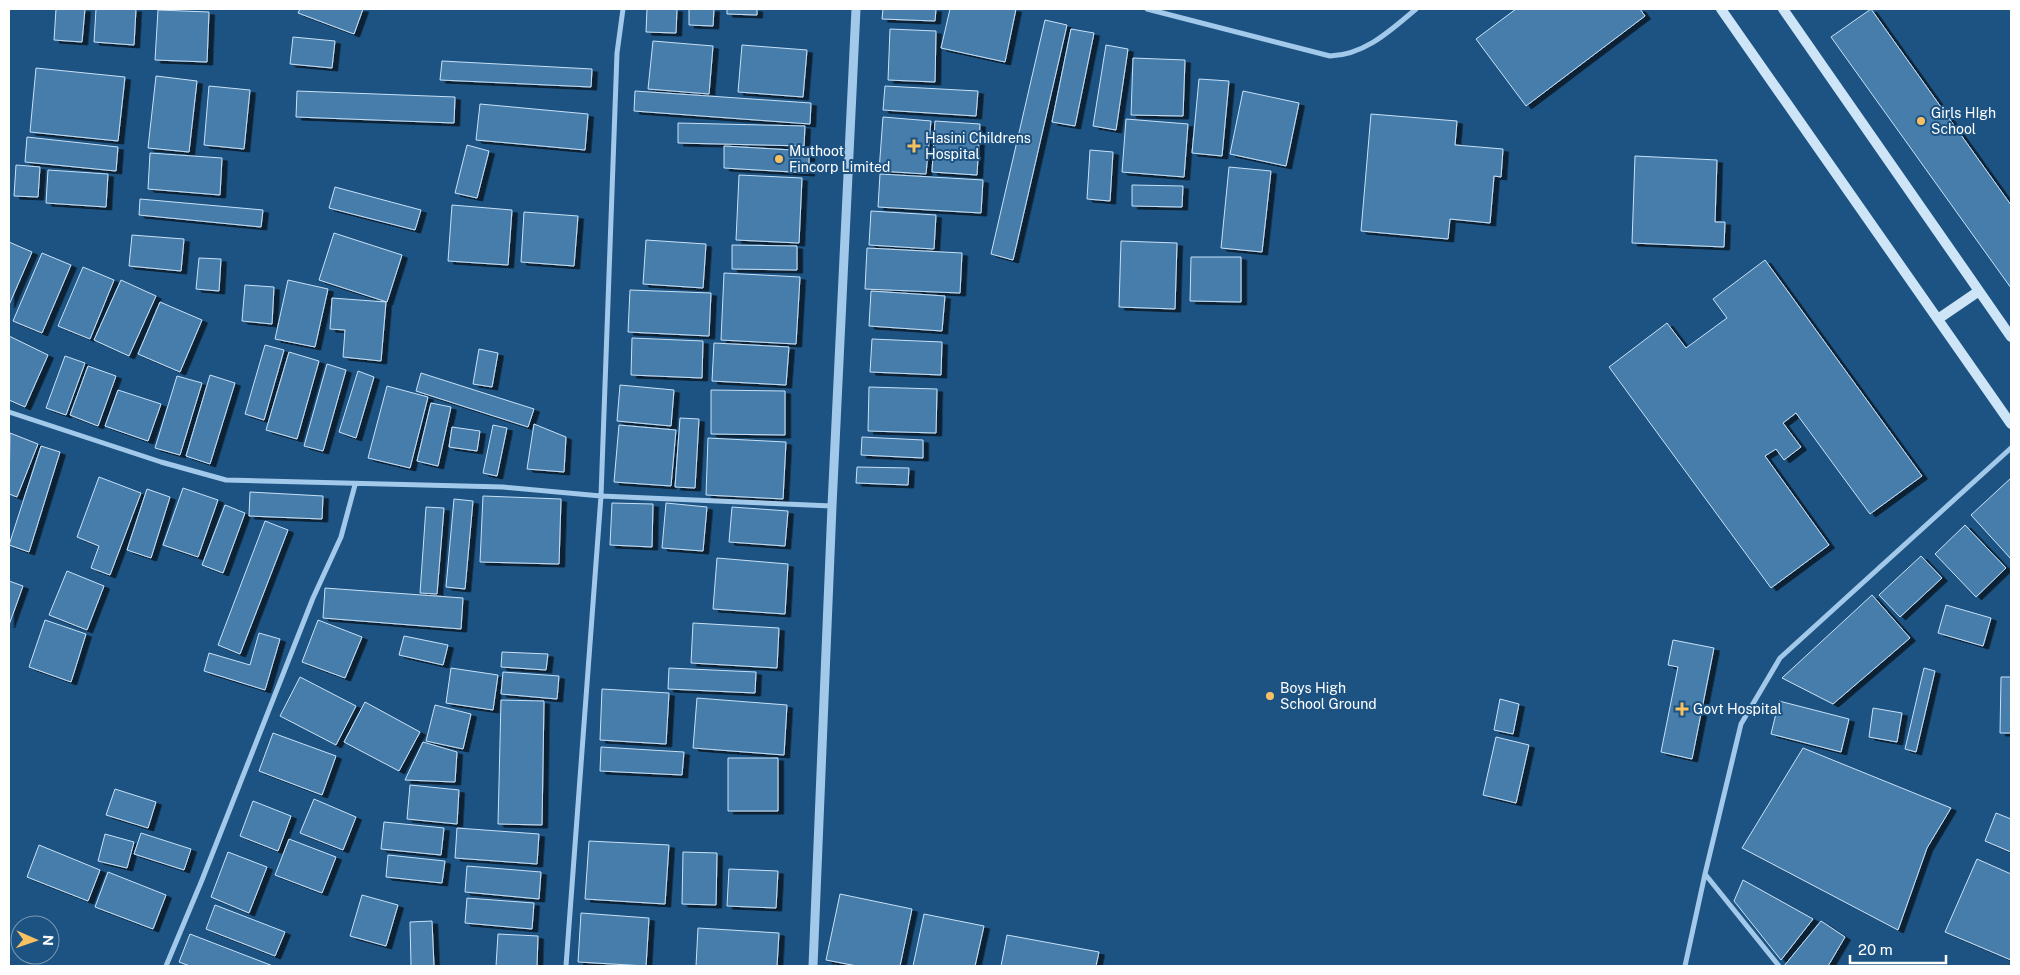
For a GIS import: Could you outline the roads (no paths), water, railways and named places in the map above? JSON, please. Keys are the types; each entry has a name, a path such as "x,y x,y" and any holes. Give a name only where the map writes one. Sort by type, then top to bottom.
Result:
{"main road":[{"path":"1721,9 2011,424"},
{"path":"1783,9 2011,337"},
{"path":"1938,319 1979,291"}],"street":[{"path":"566,966 601,496 617,53 623,9"},
{"path":"812,966 856,9"},
{"path":"1147,9 1330,56 1340,56 1369,45 1385,35 1416,9"},
{"path":"9,412 161,462 226,480 355,485 503,487 601,496 832,506"},
{"path":"1685,966 1741,724 1780,658 2011,448"},
{"path":"166,966 310,607 341,537 355,485"},
{"path":"1705,874 1779,966"}],"place":[{"name":"Girls HIgh School","path":"1921,121"},
{"name":"Hasini Childrens Hospital","path":"914,146"},
{"name":"Muthoot Fincorp Limited","path":"779,159"},
{"name":"Boys High School Ground","path":"1270,696"},
{"name":"Govt Hospital","path":"1682,709"}]}
